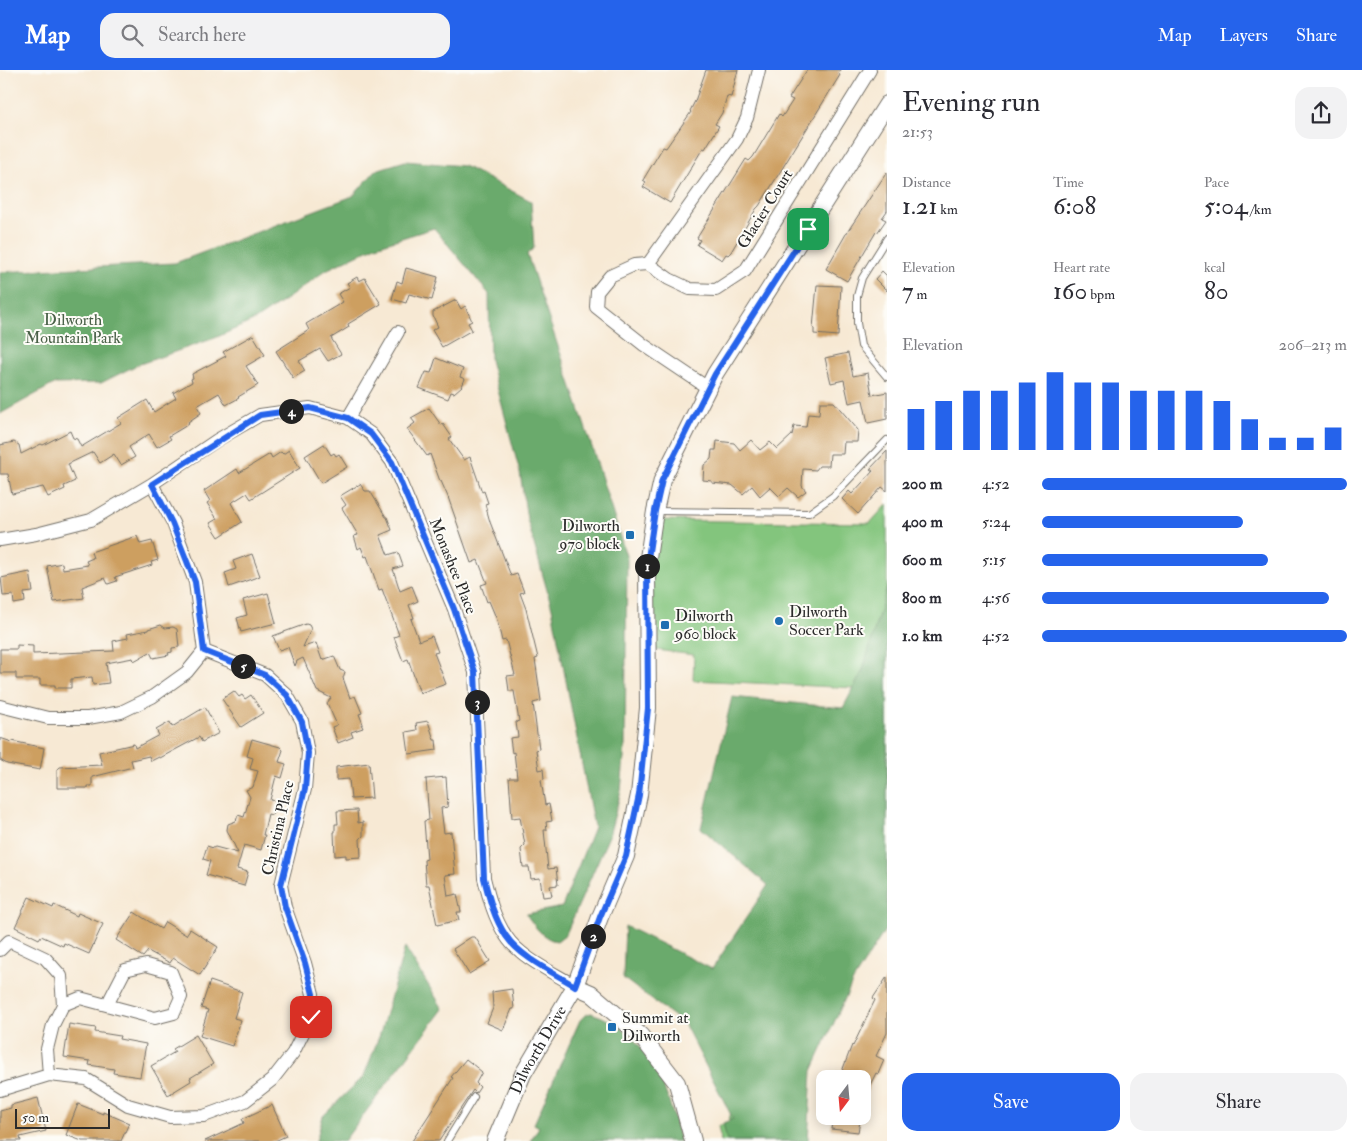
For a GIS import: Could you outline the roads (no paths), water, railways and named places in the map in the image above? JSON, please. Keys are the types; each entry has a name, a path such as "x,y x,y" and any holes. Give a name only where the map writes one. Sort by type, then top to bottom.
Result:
{"street":[{"path":"708,388 644,345 596,307 597,292 610,276 634,265 648,264 737,139 747,118 759,70"},
{"name":"Glacier Court","path":"648,264 669,279 690,290 716,290 745,271 870,70"},
{"name":"Dilworth Drive","path":"495,1141 523,1074 575,986 600,917 626,856 639,795 648,708 647,565 655,511 662,480 715,374 887,104"},
{"path":"348,418 398,332"},
{"name":"Monashee Place","path":"0,540 36,534 91,520 152,484 260,415 310,408 348,418 371,434 392,462 454,609 475,672 484,878 492,909 507,937 524,954 575,986"},
{"path":"0,706 48,718 88,718 121,712 152,696 187,672 204,651 195,582 172,523 152,484"},
{"name":"Christina Place","path":"0,1090 49,1075 86,1080 128,1106 170,1118 204,1116 244,1101 272,1080 293,1053 311,1017 313,994 305,963 285,907 281,885 305,789 308,753 302,722 287,695 265,675 204,651"},
{"path":"0,950 9,941 45,958 61,976 63,1005 53,1025 47,1049 49,1075"},
{"path":"63,1005 80,998 155,1018 174,1013 181,996 171,972 146,965 124,970 107,1005"},
{"path":"575,986 591,993 640,1035 677,1083 693,1141"}],"lane":[{"path":"887,238 862,278 857,296 857,323 861,346 887,377"},
{"path":"655,511 808,513 833,496 887,440"},
{"path":"447,1141 474,1097"}],"place":[{"name":"Dilworth 970 block","path":"630,535"},
{"name":"Dilworth Soccer Park","path":"779,621"},
{"name":"Dilworth 960 block","path":"665,625"},
{"name":"Summit at Dilworth","path":"612,1027"}],"park label":[{"name":"Dilworth Mountain Park","path":"73,329"}]}
